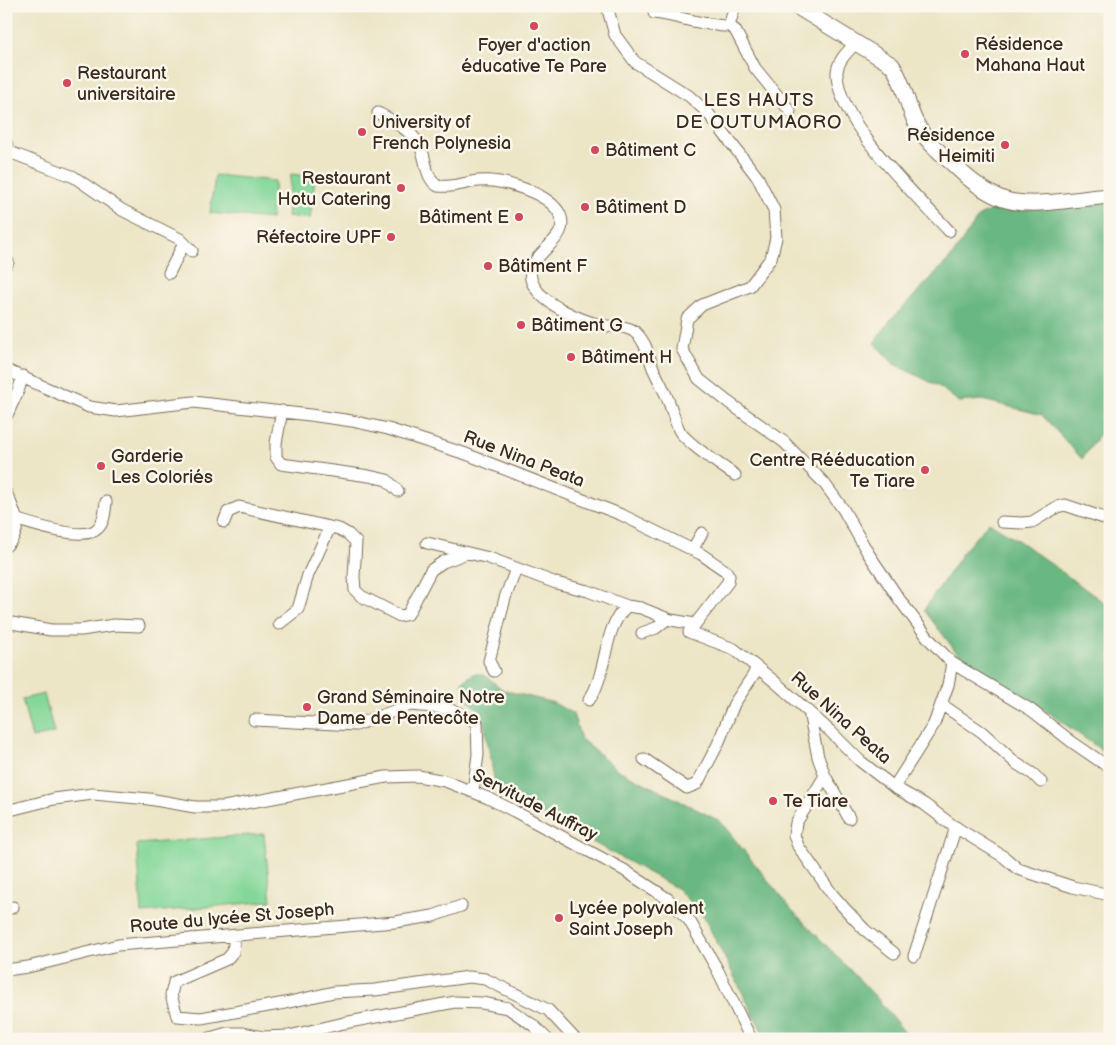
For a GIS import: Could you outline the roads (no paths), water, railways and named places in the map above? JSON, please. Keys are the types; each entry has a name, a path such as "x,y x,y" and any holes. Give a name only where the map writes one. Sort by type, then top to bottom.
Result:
{"main road":[{"path":"796,6 892,64 899,75 915,121 928,141 967,178 984,190 1003,199 1020,203 1040,203 1110,196"}],"street":[{"path":"607,6 615,35 635,62 690,96 708,113 758,178 774,210 776,238 771,258 750,286 702,305 688,319 682,349 699,379 784,442 824,483 843,509 868,553 899,599 929,638 952,663 1032,710 1072,742 1110,768"},
{"path":"730,26 735,6"},
{"path":"654,13 674,15 718,26 730,26 735,30 755,68 790,111"},
{"path":"856,43 843,56 836,73 843,100 854,122 878,153 949,231"},
{"path":"378,113 408,130 415,138 420,146 430,179 438,186 449,187 482,181 506,183 523,188 552,204 559,212 562,227 561,234 540,255 530,270 530,277 534,285 547,299 572,315 600,325 628,328 636,333 642,340 680,432 735,475"},
{"path":"9,138 8,150 12,153 74,177 122,210 180,239 192,251"},
{"path":"168,273 182,247 180,239"},
{"name":"Rue Nina Peata","path":"6,370 89,407 116,411 193,402 282,411 352,421 388,429 466,454 622,515 692,550 726,571 729,576 728,582 689,632 734,649 809,712 860,761 894,787 934,724 948,685 952,663"},
{"path":"6,417 23,376"},
{"path":"282,411 276,442 276,457 281,464 387,480 398,491"},
{"path":"6,493 18,520 13,540 6,546"},
{"path":"18,520 42,528 63,532 89,533 97,530 102,522 106,502"},
{"path":"1002,522 1032,522 1057,507 1065,505 1110,520"},
{"path":"224,522 228,512 239,507 339,528 356,542 355,590 361,596 400,616 408,614 431,570 443,562 467,553"},
{"path":"278,624 298,609 308,575 330,527"},
{"path":"692,550 702,532"},
{"path":"427,543 489,558 556,583 588,591 667,618 695,624"},
{"path":"494,671 489,661 505,598 516,569"},
{"path":"589,700 599,678 616,621 622,610 628,606"},
{"path":"642,633 656,628 667,618"},
{"path":"6,622 51,630 81,630 114,625 139,626"},
{"path":"644,759 687,788 697,784 718,744 734,704 754,674 756,667"},
{"path":"941,704 982,732 1017,764 1033,774 1041,782"},
{"path":"254,720 356,725 410,706 444,708 460,713 477,723 478,755 472,791"},
{"path":"809,712 818,757 825,776 849,818"},
{"name":"Servitude Auffray","path":"6,811 54,799 93,794 149,799 195,807 224,808 386,777 418,776 445,781 472,791 514,811 624,870 668,899 689,920 717,969 751,1039"},
{"path":"825,776 796,823 794,835 798,846 832,894 846,910 865,930 894,953"},
{"path":"894,787 924,804 996,852 1018,870 1072,887 1110,895"},
{"path":"914,956 956,827"},
{"name":"Route du lycée St Joseph","path":"6,970 28,967 119,945 395,922 432,916 461,906"},
{"path":"236,935 232,952 227,959 174,982 171,995 176,1016 201,1018 334,992 375,990 469,977 485,980 514,992 548,1010 575,1039"},
{"path":"207,1039 227,1034 289,1036 344,1023 455,1002 482,1003 508,1008 534,1025 547,1039"}],"place":[{"name":"Foyer d'action éducative Te Pare","path":"534,26"},
{"name":"Résidence Mahana Haut","path":"965,54"},
{"name":"Restaurant universitaire","path":"67,83"},
{"name":"University of French Polynesia","path":"362,132"},
{"name":"Résidence Heimiti","path":"1005,145"},
{"name":"Bâtiment C","path":"595,150"},
{"name":"Restaurant Hotu Catering","path":"401,188"},
{"name":"Bâtiment D","path":"585,207"},
{"name":"Bâtiment E","path":"519,217"},
{"name":"Réfectoire UPF","path":"391,237"},
{"name":"Bâtiment F","path":"488,266"},
{"name":"Bâtiment G","path":"521,325"},
{"name":"Bâtiment H","path":"571,357"},
{"name":"Garderie Les Coloriés","path":"101,466"},
{"name":"Centre Rééducation Te Tiare","path":"925,470"},
{"name":"Grand Séminaire Notre Dame de Pentecôte","path":"307,707"},
{"name":"Te Tiare","path":"773,801"},
{"name":"Lycée polyvalent Saint Joseph","path":"559,918"}],"district":[{"name":"LES HAUTS DE OUTUMAORO","path":"759,111"}]}
